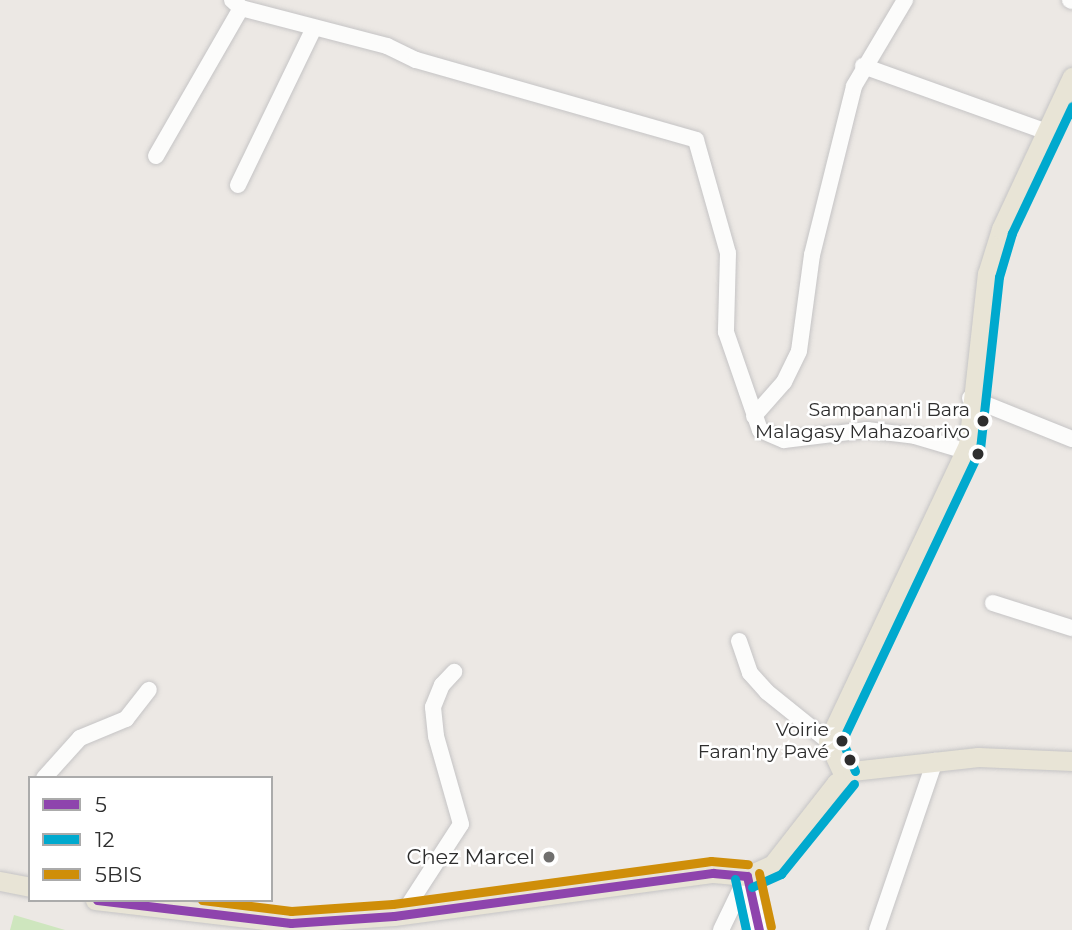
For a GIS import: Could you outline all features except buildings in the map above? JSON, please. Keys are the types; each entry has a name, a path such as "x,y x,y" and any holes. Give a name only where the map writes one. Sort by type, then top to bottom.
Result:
{"main road":[{"path":"844,776 828,741 845,698 965,451 987,274 1001,229 1072,76"},
{"path":"112,902 290,923 402,915 713,873 747,876 772,865 844,776 875,765 978,757 1072,761"},
{"path":"0,881 28,887"}],"street":[{"path":"754,416 784,382 799,351 812,255 863,66 905,0"},
{"path":"156,156 237,4 313,30 387,46 416,60 696,140 728,253 726,331 760,430 784,440 867,430 915,436 965,451"},
{"path":"238,185 313,30"},
{"path":"863,66 1047,132"},
{"path":"970,398 1072,439"},
{"path":"993,603 1072,628"},
{"path":"740,641 750,673 767,692 828,741"},
{"path":"402,915 461,824 436,736 433,707 442,685 454,672"},
{"path":"46,776 80,738 126,719 149,690"},
{"path":"877,930 935,761"},
{"path":"721,930 747,876"},
{"path":"747,876 759,930"}],"green space":[{"path":"14,915 65,930 10,930"}],"transit line":[{"name":"12","path":"855,771 842,741 980,449 999,277 1012,233 1072,106"},
{"name":"12","path":"752,887 781,874 854,784"},
{"name":"5BIS","path":"218,902 291,911 393,904 711,861 748,864"},
{"name":"5","path":"114,902 291,923 394,916 713,873 747,876"},
{"name":"5BIS","path":"759,873 771,927"},
{"name":"5","path":"747,876 759,930"},
{"name":"12","path":"735,879 746,930"}],"place":[{"name":"Sampanan'i Bara Malagasy Mahazoarivo","path":"983,421"},
{"name":"Voirie Faran'ny Pavé","path":"842,741"},
{"name":"Chez Marcel","path":"549,857"}]}
